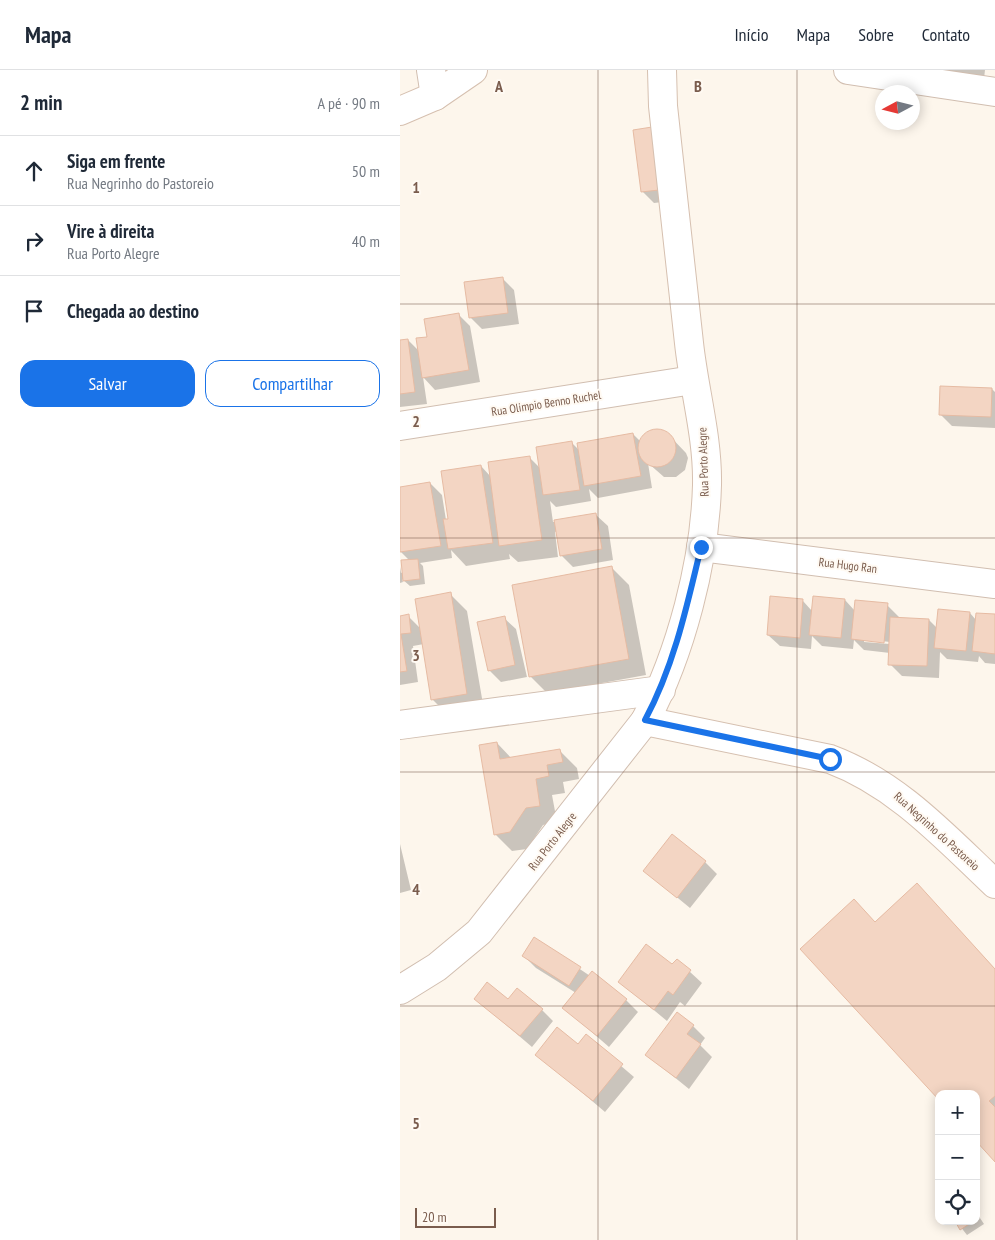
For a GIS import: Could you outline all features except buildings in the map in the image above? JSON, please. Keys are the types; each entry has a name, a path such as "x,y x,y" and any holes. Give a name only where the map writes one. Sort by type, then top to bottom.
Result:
{"street":[{"path":"400,111 433,83 473,70"},
{"name":"Rua Porto Alegre","path":"400,990 437,967 479,932 645,720 661,690 687,608 701,547 707,484 703,429 693,380 663,106 662,70"},
{"path":"848,70 995,92"},
{"name":"Rua Olimpio Benno Ruchel","path":"400,426 693,380"},
{"name":"Rua Hugo Ran","path":"701,547 995,584"},
{"path":"400,725 661,690"},
{"name":"Rua Negrinho do Pastoreio","path":"645,720 830,759 858,769 888,787 995,884"}],"route":[{"path":"701,547 687,608 661,690 645,720 830,759"}]}
